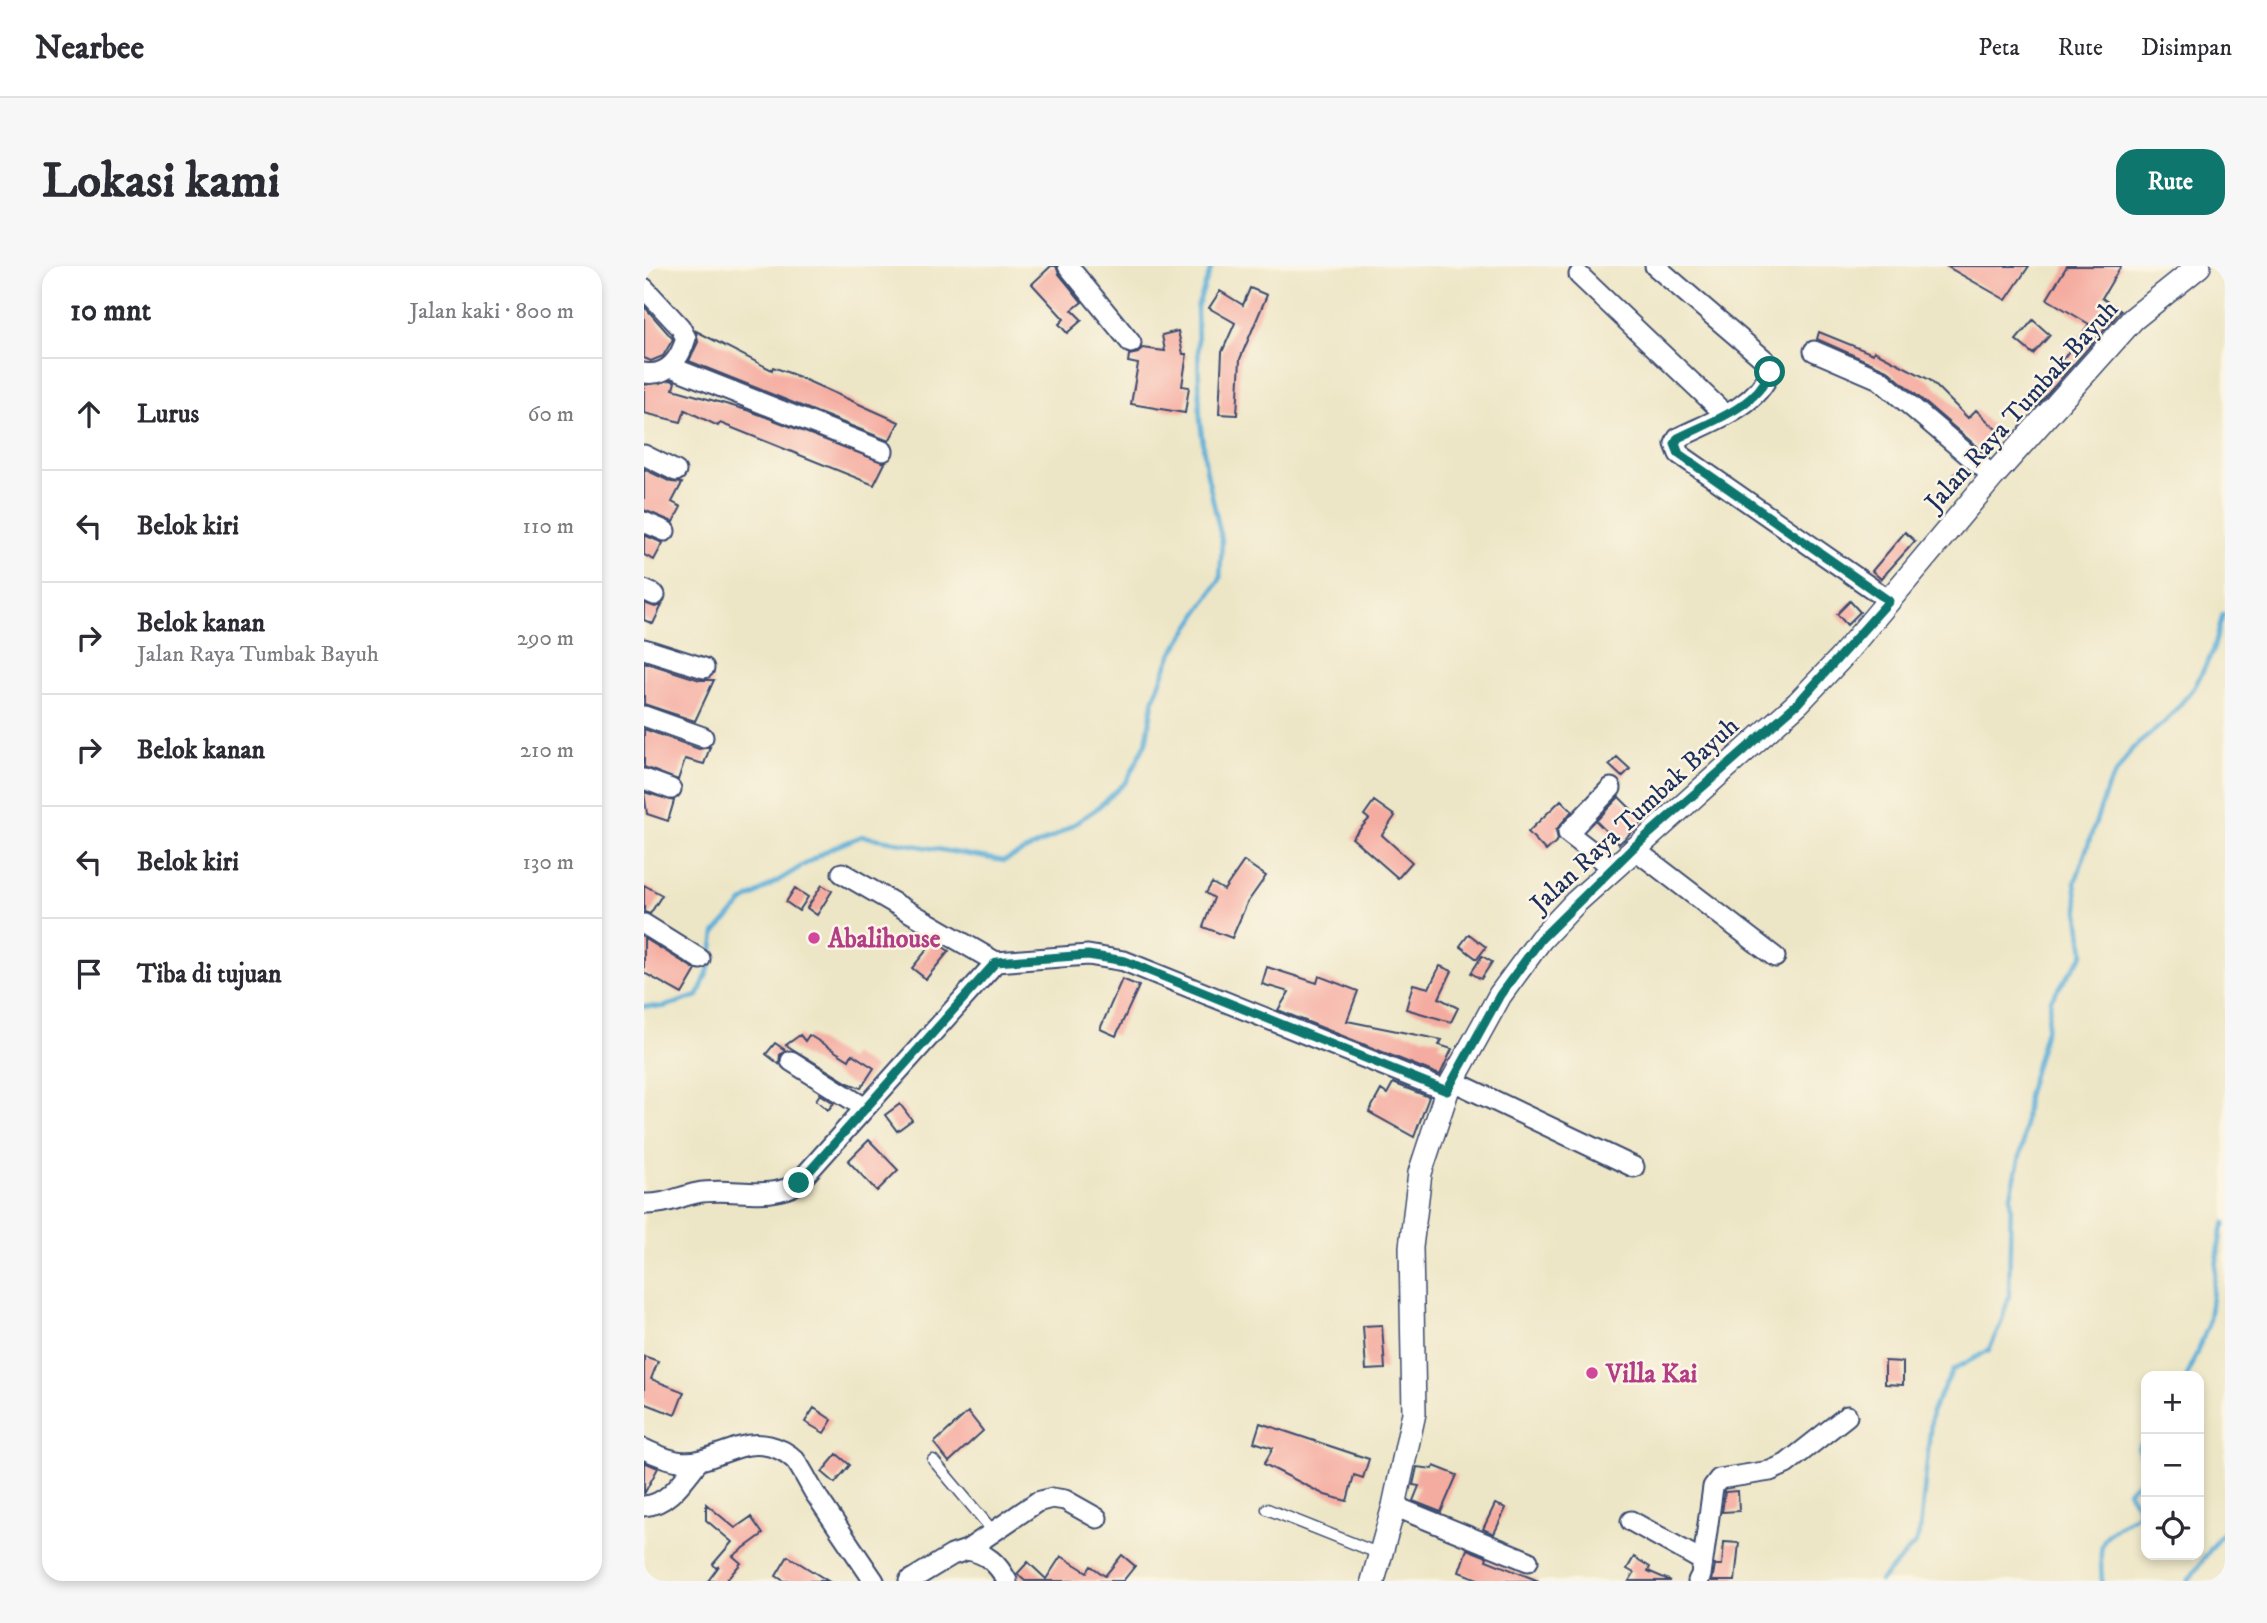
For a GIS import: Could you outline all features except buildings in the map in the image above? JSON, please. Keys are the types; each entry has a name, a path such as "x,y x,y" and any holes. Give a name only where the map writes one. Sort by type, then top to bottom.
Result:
{"street":[{"path":"1069,266 1131,344"},
{"path":"1655,266 1766,362 1770,372 1765,385 1752,399 1678,438 1675,444 1679,454 1889,601"},
{"name":"Jalan Raya Tumbak Bayuh","path":"1373,1581 1394,1506 1414,1413 1411,1247 1415,1202 1426,1148 1450,1086 1500,995 1541,939 1612,867 1798,703 1889,601 1993,476 2133,319 2188,269"},
{"path":"1579,275 1726,415"},
{"path":"644,288 684,332 684,344 671,367 661,374 644,373"},
{"path":"1814,351 1879,379 1993,476"},
{"path":"671,367 883,451"},
{"path":"644,455 676,471"},
{"path":"644,522 666,531"},
{"path":"644,649 704,668"},
{"path":"644,716 703,737"},
{"path":"644,779 671,789"},
{"path":"1611,788 1568,833 1612,867"},
{"path":"1633,848 1775,957"},
{"path":"842,873 996,962 1088,955 1125,961 1450,1086 1634,1167"},
{"path":"644,923 700,959"},
{"path":"644,1204 665,1204 696,1193 722,1190 776,1192 799,1183 996,962"},
{"path":"791,1061 865,1108"},
{"path":"1698,1581 1713,1487 1719,1479 1770,1471 1786,1464 1847,1416"},
{"path":"644,1450 667,1460 698,1462 741,1446 773,1446 794,1460 874,1581"},
{"path":"644,1506 662,1499 676,1489 698,1462"},
{"path":"909,1581 967,1549 1037,1502 1052,1498 1065,1500 1097,1518"},
{"path":"1394,1506 1528,1561"},
{"path":"1630,1521 1701,1560"},
{"path":"967,1549 978,1551 994,1562 1007,1581"}],"lane":[{"path":"933,1460 993,1531"},
{"path":"1267,1509 1381,1554"}],"waterway":[{"path":"644,1006 663,1007 698,996 711,963 715,933 743,902 830,849 862,836 1004,861 1059,834 1095,810 1126,782 1146,743 1154,698 1171,655 1220,579 1222,541 1206,469 1200,420 1197,307 1212,266"},
{"path":"1880,1581 1915,1544 1920,1531 1932,1411 1953,1370 1989,1350 2009,1296 2011,1195 2023,1143 2027,1096 2047,1026 2051,999 2084,953 2075,883 2108,786 2132,749 2166,721 2194,688 2213,651 2223,614"},
{"path":"2189,1371 2208,1326 2221,1232 2225,1223"},
{"path":"2141,1444 2138,1448 2141,1458"},
{"path":"2102,1581 2101,1555 2104,1540 2108,1534 2137,1514 2138,1506 2128,1491 2141,1479"},
{"path":"2188,1581 2225,1529"}],"place":[{"name":"Abalihouse","path":"814,938"},
{"name":"Villa Kai","path":"1592,1373"}],"route":[{"path":"799,1183 996,962 1088,955 1125,961 1447,1091 1500,995 1541,939 1633,848 1798,703 1889,601 1679,454 1675,444 1678,438 1752,399 1765,385 1770,372"}]}
